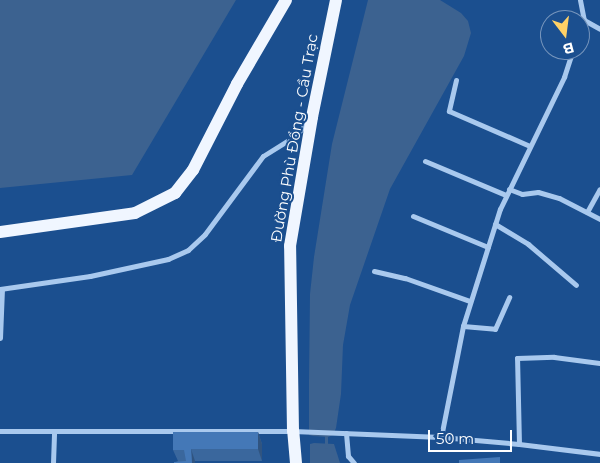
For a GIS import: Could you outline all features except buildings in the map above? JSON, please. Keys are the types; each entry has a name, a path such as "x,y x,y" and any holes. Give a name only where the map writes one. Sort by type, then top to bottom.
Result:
{"main road":[{"path":"0,232 136,213 175,193 193,170 237,84 286,0"},
{"name":"Đường Phù Đổng - Cầu Trạc","path":"296,463 290,246 312,117 336,0"}],"street":[{"path":"441,437 462,326 495,224 506,195 564,77 570,60"},
{"path":"456,80 449,111 530,146"},
{"path":"0,338 1,289 90,276 168,259 188,250 211,227 263,156 294,136 312,117"},
{"path":"425,161 506,195"},
{"path":"509,189 522,194 538,192 560,198 600,219"},
{"path":"587,212 600,189"},
{"path":"413,216 488,248"},
{"path":"495,224 528,244 576,285"},
{"path":"374,272 405,278 470,300"},
{"path":"462,326 495,329 509,297"},
{"path":"519,444 517,358 554,358 600,363"},
{"path":"0,431 294,431 441,437 600,454"},
{"path":"53,463 54,432"},
{"path":"346,433 348,456 354,463"}],"water":[{"path":"0,0 236,0 132,175 0,188"},
{"path":"368,0 440,0 461,13 468,21 471,33 464,56 390,189 350,305 343,345 341,394 336,428 333,435 328,437 313,436 309,435 309,381 310,294 314,257 332,144"},
{"path":"310,444 334,444 340,463 310,463"}],"waterway":[{"path":"326,434 326,447"}]}
